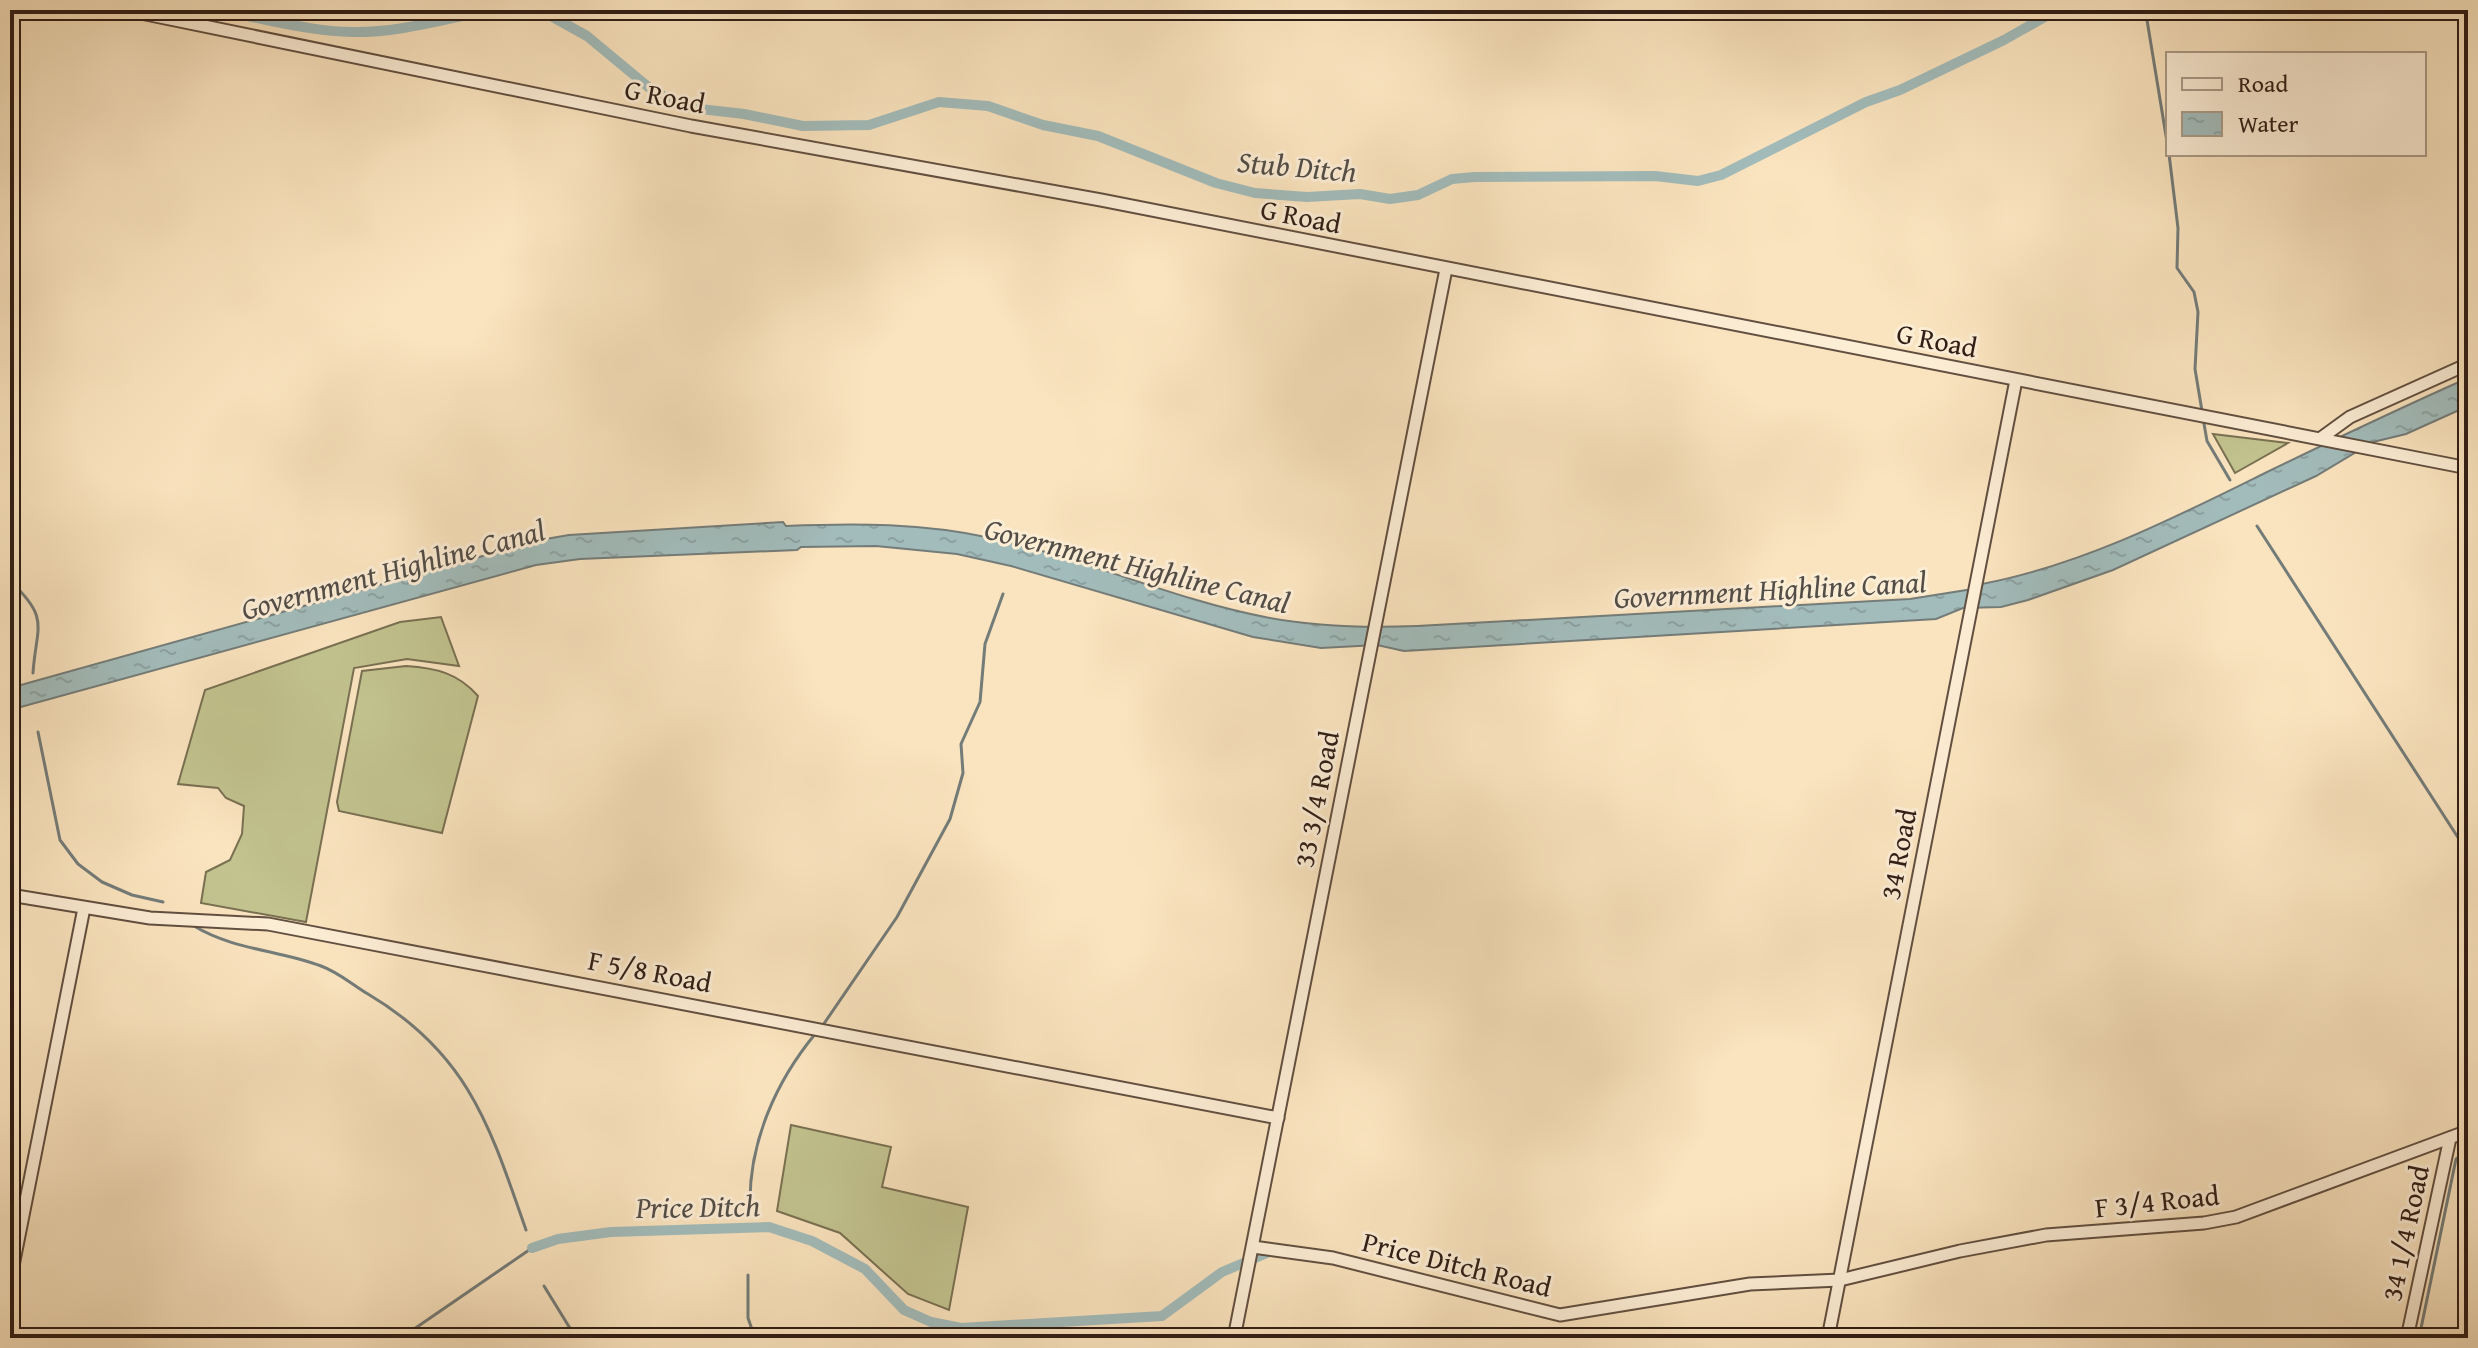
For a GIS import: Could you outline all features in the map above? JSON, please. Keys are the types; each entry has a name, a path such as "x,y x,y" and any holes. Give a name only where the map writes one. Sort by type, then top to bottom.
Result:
{"street":[{"name":"G Road","path":"126,10 691,126 1101,200 2468,468"},
{"name":"33 3/4 Road","path":"1234,1338 1446,269"},
{"path":"2321,438 2350,417 2468,364"},
{"name":"34 Road","path":"1828,1338 2016,380"},
{"name":"F 5/8 Road","path":"10,895 150,918 268,924 1278,1118"},
{"path":"10,1281 84,908"},
{"name":"F 3/4 Road","path":"1840,1280 2003,1241 2204,1223 2236,1217 2468,1131"},
{"name":"34 1/4 Road","path":"2407,1338 2450,1138"},
{"name":"Price Ditch Road","path":"1253,1247 1333,1258 1560,1315 1750,1284 1840,1280"}],"green space":[{"path":"2213,434 2288,443 2235,473"},
{"path":"441,617 459,666 407,659 354,668 306,922 201,903 206,872 230,860 242,834 244,806 226,798 218,788 178,784 205,690 400,622"},
{"path":"406,666 446,673 463,682 478,696 442,833 339,811 337,802 362,671"},
{"path":"791,1125 891,1147 882,1187 968,1207 949,1310 908,1294 840,1233 777,1211"}],"water":[{"path":"2468,378 2468,406 2406,434 2373,442 2316,476 2113,570 2028,600 2001,607 1963,608 1936,619 1404,651 1377,645 1321,648 1253,637 1011,566 957,554 876,546 801,547 797,550 580,559 536,565 10,710 10,688 540,540 569,535 783,522 786,526 889,525 966,533 1026,546 1230,609 1322,625 1417,626 1910,599 1979,588 1982,584 2056,565 2127,538"}],"waterway":[{"name":"Stub Ditch","path":"211,10 316,29 352,32 406,28 493,10"},
{"name":"Stub Ditch","path":"540,10 587,36 652,90 683,107 744,114 803,126 869,125 939,102 988,106 1043,125 1098,136 1216,183 1255,193 1307,197 1360,194 1390,199 1418,195 1452,179 1475,177 1655,176 1698,181 1721,175 1866,102 1900,90 2004,40 2057,10"},
{"path":"2140,10 2147,20 2166,136"},
{"path":"2169,156 2178,228 2177,268 2194,292 2198,312 2195,369 2202,411"},
{"path":"2203,418 2207,441 2230,480"},
{"path":"2257,526 2468,853"},
{"path":"10,581 36,614 38,633 33,673"},
{"path":"821,1028 897,917 950,819 963,773 961,744 980,702 985,644 1003,594"},
{"path":"38,732 60,840 78,864 102,882 132,895 163,902"},
{"path":"194,926 240,945 327,969 402,1017 430,1042 453,1068 487,1126 526,1230"},
{"path":"750,1205 754,1158 768,1113 789,1071 816,1033"},
{"path":"2419,1338 2456,1159 2468,1151"},
{"name":"Price Ditch","path":"532,1248 558,1239 611,1232 769,1227 812,1241 865,1269 904,1310 931,1322 961,1328 1162,1316 1222,1272 1267,1253"},
{"name":"Price Ditch","path":"401,1338 532,1248"},
{"path":"748,1275 748,1318 755,1338"},
{"path":"544,1286 576,1338"}],"water label":[{"name":"Government Highline Canal","path":"1137,566"},
{"name":"Government Highline Canal","path":"393,570"},
{"name":"Government Highline Canal","path":"1770,590"}]}
